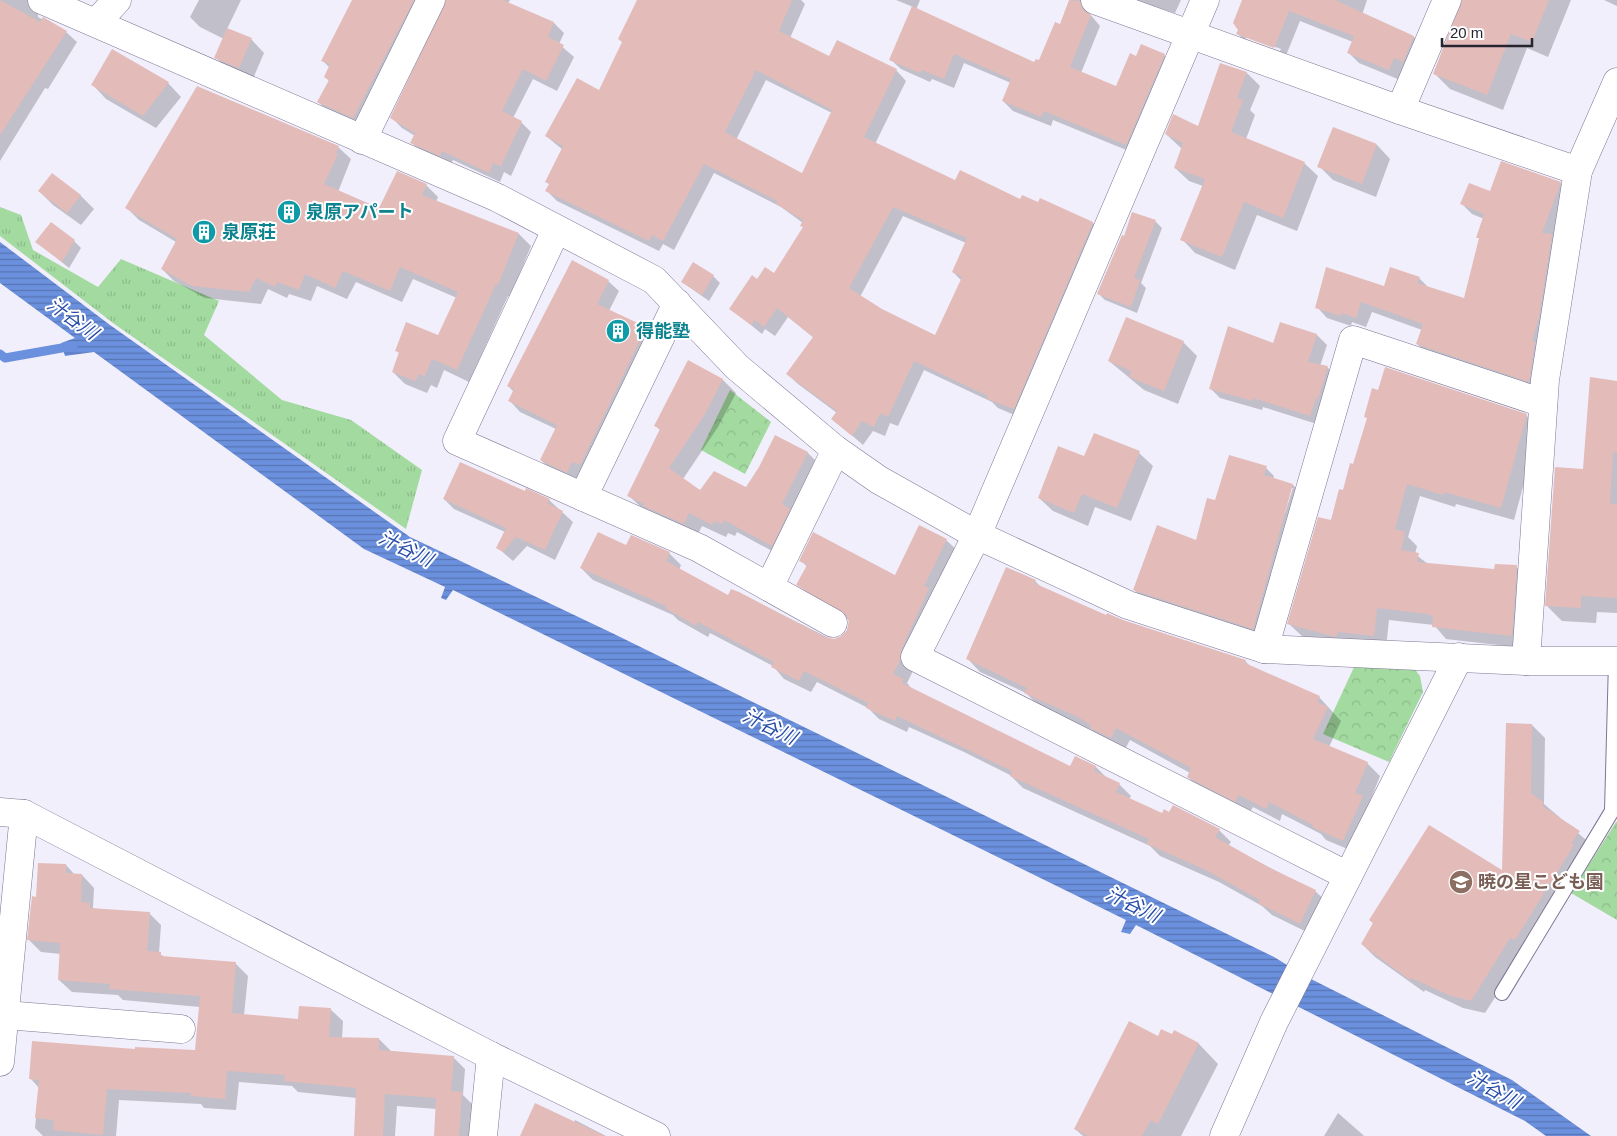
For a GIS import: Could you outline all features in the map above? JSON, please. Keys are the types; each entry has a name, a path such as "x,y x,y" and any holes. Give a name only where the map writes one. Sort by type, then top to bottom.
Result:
{"street":[{"path":"42,0 498,198 654,280 737,367 836,450 879,480 977,535 1128,604 1264,649 1526,661 1616,661"},
{"path":"96,23 117,0"},
{"path":"362,140 431,0"},
{"path":"1095,0 1400,110 1578,171"},
{"path":"1205,0 977,535 915,656 1348,876"},
{"path":"1400,110 1448,0"},
{"path":"1526,661 1543,403 1578,171 1617,82"},
{"path":"556,230 457,441 699,548 834,623"},
{"path":"583,498 677,303"},
{"path":"1264,649 1353,340 1543,403"},
{"path":"769,587 836,450"},
{"path":"1224,1136 1274,1022 1459,657"},
{"path":"0,1062 5,1015 12,813 491,1056 656,1136"},
{"path":"5,1015 181,1029"},
{"path":"484,1136 491,1056"}],"lane":[{"path":"1502,993 1612,811 1616,661"}],"green space":[{"path":"0,207 21,215 33,250 98,287 121,259 219,301 204,335 282,400 351,420 422,470 406,529 113,323 0,236"},
{"path":"730,390 771,422 745,474 701,450"},
{"path":"1355,665 1413,667 1420,676 1423,692 1389,762 1323,734"},
{"path":"1617,822 1617,920 1571,893"}],"water":[{"name":"汁谷川","path":"0,242 110,325 410,537 612,633 1274,957 1307,977 1512,1080 1591,1136 1546,1136 1525,1121 1136,925 1130,934 1121,932 1126,920 453,590 446,600 441,598 445,587 364,549 94,352 65,356 61,343 75,338 0,283"}],"building":[{"path":"0,0 40,22 43,17 67,31 0,135"},
{"path":"352,0 414,0 353,118 317,102 329,80 324,77 330,64 321,61"},
{"path":"446,0 503,0 554,22 548,37 564,45 546,81 523,69 502,111 522,121 501,166 493,163 489,173 442,151 440,156 410,143 415,133 390,118"},
{"path":"637,0 792,0 779,31 829,56 837,40 897,69 864,137 955,180 960,170 1020,199 1022,195 1038,202 1040,198 1093,222 1014,409 987,399 988,396 914,361 888,417 880,413 874,427 862,421 852,436 831,419 837,411 786,374 813,337 777,308 764,327 755,320 751,325 729,309 752,275 757,279 765,267 774,273 803,227 800,226 803,220 776,204 777,201 704,164 663,241 652,235 649,241 545,191 549,184 545,182 563,146 545,136 577,78 599,90 622,42 618,39","holes":["756,70 832,110 802,173 725,132","893,207 967,238 952,272 962,277 935,335 882,309 849,288"]},
{"path":"1069,0 1080,1 1083,10 1091,15 1070,67 1116,86 1130,53 1136,56 1141,44 1165,54 1126,145 1044,111 1041,117 1002,101 1011,79 954,54 944,79 922,70 920,73 889,60 912,6 1034,62 1036,59 1039,60 1055,22 1060,24"},
{"path":"1242,0 1335,0 1414,36 1403,62 1394,58 1389,70 1347,53 1354,36 1289,11 1274,48 1236,34 1238,30 1233,23"},
{"path":"1462,0 1549,0 1532,42 1511,34 1487,95 1433,74"},
{"path":"227,28 252,38 239,68 214,58"},
{"path":"112,49 169,82 143,116 91,85"},
{"path":"1220,63 1247,72 1237,98 1243,100 1231,132 1305,162 1283,218 1244,202 1222,257 1180,240 1205,179 1174,168 1183,143 1165,134 1173,114 1198,126"},
{"path":"197,86 339,146 336,153 338,154 324,184 379,208 397,171 427,184 422,195 519,233 498,285 496,284 457,370 432,359 425,376 419,374 415,381 392,372 399,352 395,351 406,322 438,335 458,292 400,267 390,291 343,271 335,288 305,274 299,290 277,282 275,287 256,278 249,292 192,286 161,269 177,239 125,208"},
{"path":"1333,127 1377,144 1362,184 1317,167"},
{"path":"1501,161 1561,182 1542,233 1552,234 1539,317 1532,341 1535,342 1529,382 1416,344 1423,324 1361,302 1356,318 1342,313 1341,316 1315,308 1326,267 1384,286 1390,267 1420,277 1417,283 1464,298 1479,238 1476,238 1484,214 1460,204 1469,183 1490,191"},
{"path":"52,173 81,195 67,213 38,191"},
{"path":"1132,212 1156,220 1134,278 1140,280 1131,307 1097,294 1122,235 1124,236"},
{"path":"51,222 75,240 62,262 35,242"},
{"path":"572,260 609,280 597,304 642,325 637,336 641,338 580,465 572,462 567,473 540,460 557,425 508,401 514,389 507,386"},
{"path":"693,262 714,275 702,295 681,282"},
{"path":"1126,317 1184,341 1164,391 1129,377 1131,371 1108,361"},
{"path":"1280,322 1317,334 1308,362 1328,366 1318,399 1316,398 1310,416 1253,398 1253,401 1209,389 1228,326 1273,343"},
{"path":"688,360 723,379 705,414 669,468 700,490 714,471 746,487 759,467 775,435 808,452 782,504 790,509 772,546 724,520 722,524 714,521 712,525 689,513 684,524 643,506 644,504 627,496 660,429 654,426"},
{"path":"1385,367 1527,414 1501,508 1444,492 1443,495 1407,484 1395,529 1405,532 1401,550 1419,553 1417,562 1494,569 1495,564 1517,565 1512,636 1432,627 1433,616 1377,608 1374,636 1338,632 1336,637 1287,624 1318,517 1331,520 1339,489 1343,490 1350,463 1353,464 1367,418 1364,417 1372,388 1378,390"},
{"path":"1590,377 1617,381 1617,453 1613,452 1610,504 1617,504 1617,598 1581,596 1581,608 1545,606 1555,467 1583,469"},
{"path":"1094,433 1140,451 1117,508 1082,494 1074,513 1038,498 1058,446 1084,456"},
{"path":"1229,455 1267,466 1264,475 1293,484 1253,629 1133,590 1157,525 1196,540 1207,498 1215,500"},
{"path":"460,462 525,491 526,488 550,499 547,503 563,511 545,550 516,537 503,552 496,548 506,528 443,499"},
{"path":"919,525 947,539 924,586 929,588 901,650 900,661 893,674 904,679 902,683 1070,766 1075,756 1096,766 1094,771 1120,783 1116,792 1162,813 1164,809 1169,812 1173,805 1220,829 1215,837 1270,868 1316,890 1300,924 1258,903 1260,900 1206,870 1147,844 1149,839 1010,776 1012,771 897,716 895,721 866,708 868,703 804,671 799,681 771,667 774,662 698,622 696,626 665,608 666,606 580,568 598,532 626,545 631,535 670,552 666,561 728,595 731,589 739,592 825,637 834,639 841,636 847,630 849,622 846,615 796,585 807,565 799,561 813,532 895,575"},
{"path":"1006,567 1036,580 1034,583 1106,615 1107,613 1123,620 1246,660 1245,663 1320,696 1317,702 1328,707 1313,739 1368,762 1355,793 1363,796 1343,841 1312,827 1313,825 1269,802 1266,809 1239,795 1235,802 1187,777 1191,768 1116,728 1111,738 1090,728 1091,725 1078,717 1024,693 1027,688 966,659"},
{"path":"1506,723 1532,724 1531,793 1544,803 1542,806 1580,831 1571,843 1574,845 1515,940 1510,938 1471,1001 1449,995 1411,978 1410,980 1361,944 1373,923 1369,920 1429,825 1502,870"},
{"path":"38,863 66,864 66,873 82,874 81,902 90,903 90,908 150,912 147,951 161,952 161,956 236,962 232,1013 298,1019 299,1006 331,1008 329,1037 379,1038 379,1050 454,1056 451,1091 462,1092 459,1136 434,1136 436,1098 385,1094 383,1136 354,1136 356,1088 284,1081 285,1075 227,1071 225,1099 191,1096 191,1093 107,1089 103,1135 53,1130 54,1120 35,1118 39,1080 29,1079 32,1041 135,1049 135,1047 195,1050 200,996 109,989 110,984 58,980 60,943 27,940 32,896 36,897"},
{"path":"1129,1021 1158,1036 1161,1029 1172,1034 1174,1030 1199,1043 1158,1124 1151,1120 1142,1136 1088,1136 1074,1129"},
{"path":"535,1103 605,1136 520,1136"}],"waterway":[{"path":"0,354 5,358 73,346"}],"place":[{"name":"泉原アパート","path":"289,212"},
{"name":"泉原荘","path":"204,232"},
{"name":"得能塾","path":"618,331"},
{"name":"暁の星こども園","path":"1461,882"}]}
